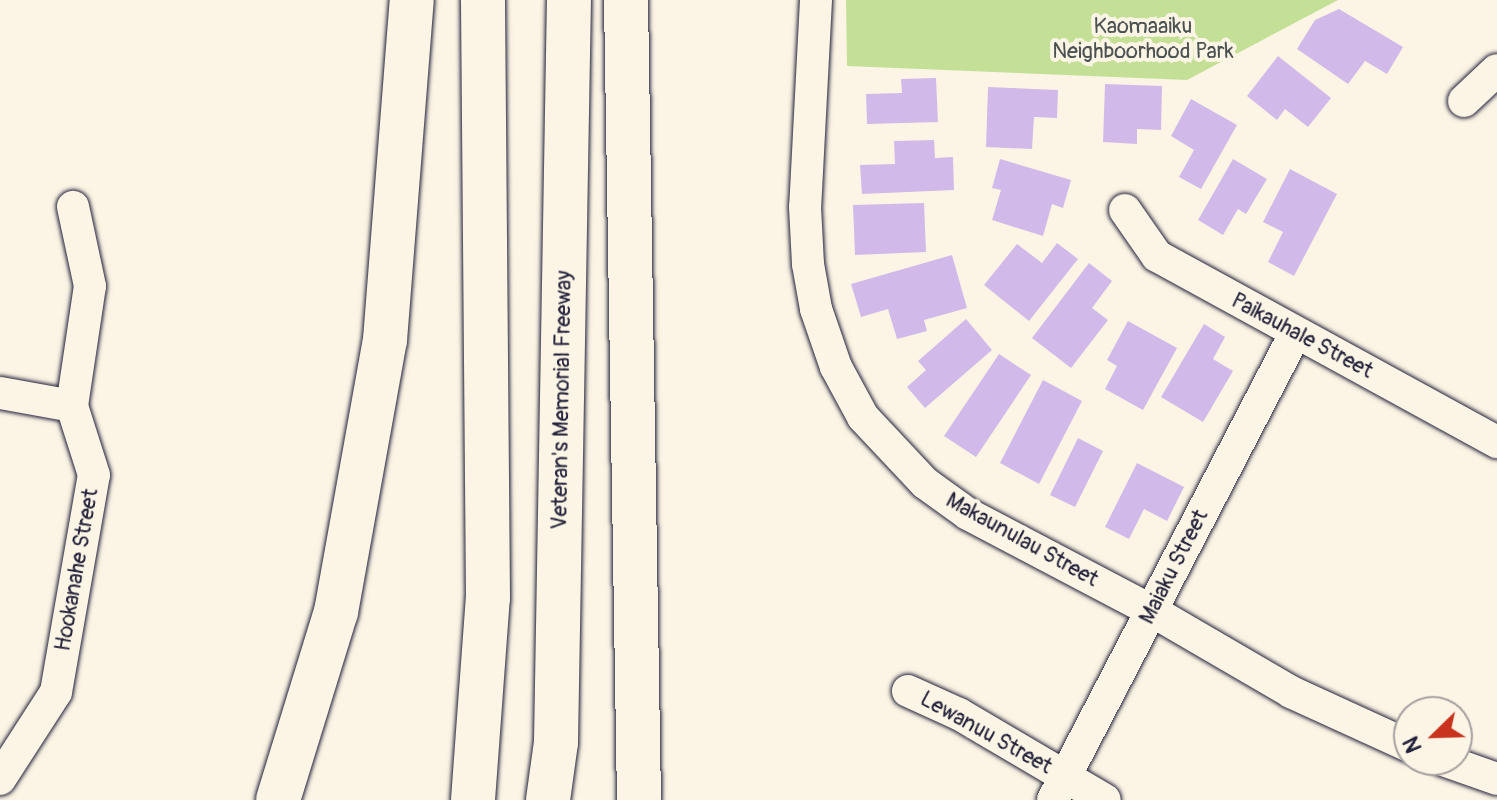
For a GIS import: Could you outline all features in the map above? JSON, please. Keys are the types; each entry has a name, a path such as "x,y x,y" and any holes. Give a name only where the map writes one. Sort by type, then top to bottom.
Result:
{"highway":[{"path":"278,800 336,612 385,340 412,0"},
{"path":"473,800 488,598 483,0"},
{"name":"Veteran's Memorial Freeway","path":"550,800 556,742 569,0"},
{"path":"626,0 639,800"}],"street":[{"name":"Makaunulau Street","path":"816,0 805,207 808,264 816,309 836,367 856,405 892,451 925,483 968,514 1152,611 1291,692 1393,739"},
{"path":"1464,101 1497,70"},
{"name":"Hookanahe Street","path":"0,779 56,692 94,475 72,406 90,286 73,207"},
{"name":"Paikauhale Street","path":"1125,210 1157,256 1497,442"},
{"name":"Maiaku Street","path":"1059,788 1295,334"},
{"path":"0,393 72,406"},
{"name":"Lewanuu Street","path":"908,691 959,714 1059,788 1105,800"},
{"path":"1473,771 1497,779"}],"green space":[{"name":"Kaomaaiku Neighboorhood Park","path":"846,0 1338,0 1187,80 847,66"}],"building":[{"path":"1339,9 1403,47 1387,74 1365,61 1348,84 1297,49 1315,20"},
{"path":"1278,56 1331,98 1308,127 1285,109 1277,120 1247,96"},
{"path":"936,78 938,122 867,124 866,94 902,93 901,79"},
{"path":"1105,84 1162,86 1161,130 1137,129 1137,144 1103,142"},
{"path":"988,87 1058,90 1057,118 1034,117 1032,149 986,147"},
{"path":"1191,99 1237,125 1201,189 1179,177 1194,150 1171,136"},
{"path":"934,140 935,158 953,157 954,190 862,194 860,165 895,164 894,141"},
{"path":"1000,159 1071,180 1063,208 1052,204 1043,236 992,220 1001,190 992,188"},
{"path":"1233,159 1267,179 1246,214 1238,209 1223,235 1198,220"},
{"path":"1290,169 1337,194 1294,276 1268,262 1283,232 1263,222"},
{"path":"924,203 926,252 855,255 853,205"},
{"path":"1057,243 1078,259 1029,321 984,285 1017,244 1042,263"},
{"path":"952,255 967,308 924,320 927,331 897,339 888,309 861,317 851,284"},
{"path":"1089,263 1112,281 1092,308 1108,320 1071,368 1032,338"},
{"path":"966,319 992,350 925,408 907,387 926,370 918,361"},
{"path":"1128,321 1177,348 1143,410 1105,389 1117,366 1107,360"},
{"path":"1204,324 1225,337 1213,359 1233,371 1203,422 1161,397"},
{"path":"999,354 1031,375 976,457 944,436"},
{"path":"1043,380 1082,401 1039,484 1000,463"},
{"path":"1078,438 1103,451 1075,507 1050,495"},
{"path":"1137,463 1184,487 1167,521 1144,509 1129,539 1105,527"}]}
